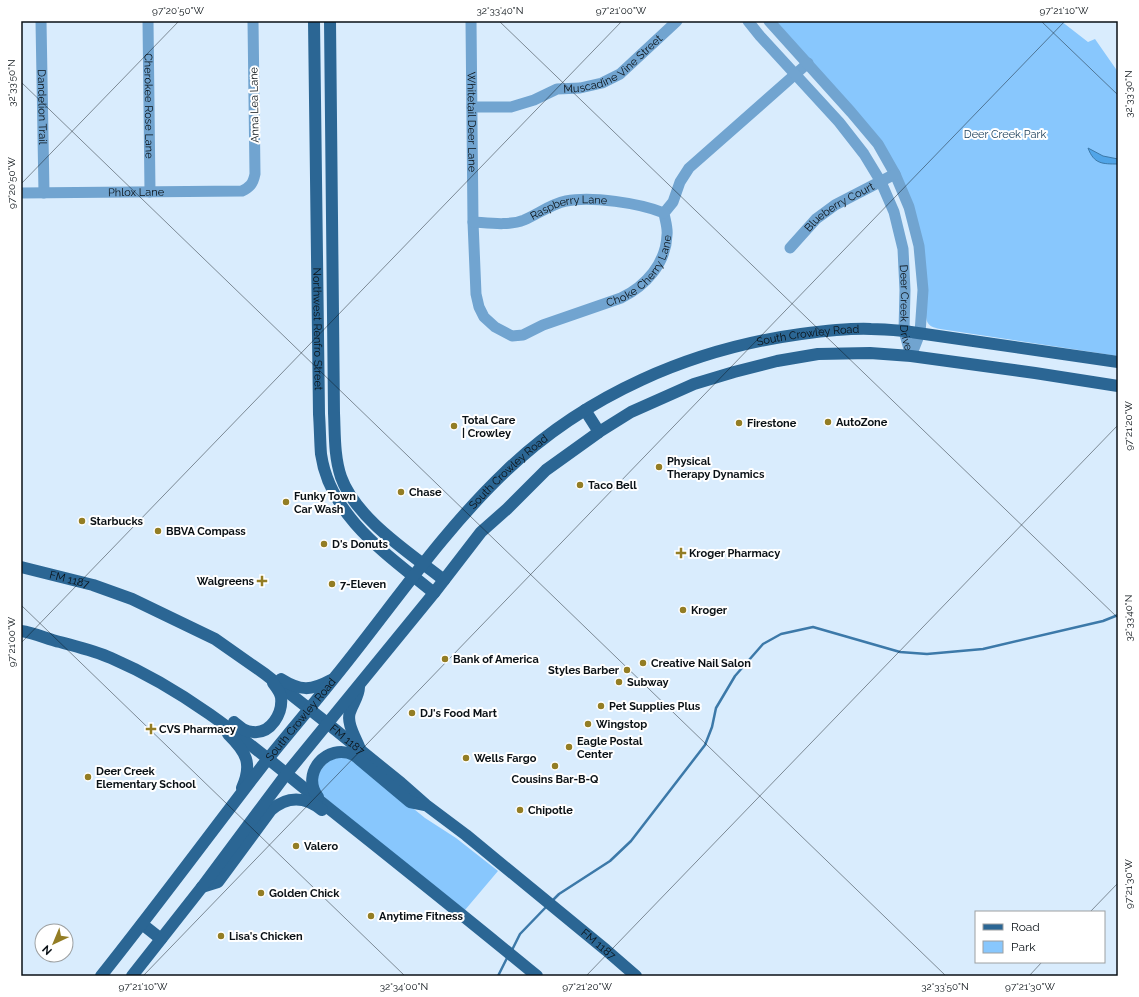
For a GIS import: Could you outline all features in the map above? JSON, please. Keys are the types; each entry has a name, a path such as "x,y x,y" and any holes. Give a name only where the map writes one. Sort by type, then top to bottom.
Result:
{"main road":[{"name":"Northwest Renfro Street","path":"314,21 319,414 322,455 330,484 341,506 357,526 379,547 434,593"},
{"name":"Northwest Renfro Street","path":"330,21 334,413 336,454 341,477 349,494 364,513 382,532 444,580"},
{"name":"South Crowley Road","path":"101,976 268,759 469,509 506,471 552,432 585,410 623,388 679,364 728,348 776,338 820,332 870,329 904,331 1118,362"},
{"name":"South Crowley Road","path":"132,976 202,887 286,773 434,593 482,532 546,470 599,432 631,412 694,384 777,360 818,354 870,353 911,356 1118,386"},
{"path":"585,410 599,432"},
{"path":"330,484 341,477"},
{"name":"FM 1187","path":"21,567 93,585 132,599 216,639 265,674 327,723 426,805 466,835 636,976"},
{"path":"21,631 32,633 111,658 158,681 189,699 222,722 537,976"},
{"path":"216,639 226,640 292,686 301,688 321,685 335,677"},
{"path":"92,651 106,650 154,670 189,690 245,730 252,732 258,732 268,728 276,719 280,708 281,695 265,674"},
{"path":"359,683 359,692 350,713 350,720 360,750"},
{"path":"222,722 225,731 247,758 247,777 237,800"},
{"path":"325,805 314,790 312,778 322,760 333,752 340,751 354,755 410,802 426,805"},
{"path":"202,887 218,882 271,810 277,805 291,799 299,799 319,807 426,895 439,896"},
{"path":"142,924 161,939"}],"street":[{"name":"Dandelion Trail","path":"41,21 44,193"},
{"name":"Cherokee Rose Lane","path":"148,21 150,192"},
{"name":"Anna Lea Lane","path":"250,187 254,181 255,174 253,21"},
{"name":"Whitetail Deer Lane","path":"471,21 473,222"},
{"name":"Muscadine Vine Street","path":"472,107 511,107 534,100 557,89 580,88 602,83 620,74 677,21"},
{"name":"Deer Creek Drive","path":"748,21 838,122 864,154 881,182 894,212 903,249 906,290 904,331 911,356"},
{"name":"Deer Creek Drive","path":"769,21 808,63 878,144 895,174 909,207 919,246 923,290 920,333 911,356"},
{"name":"Choke Cherry Lane","path":"473,222 476,294 479,307 484,317 495,327 512,336 524,335 543,325 621,298 631,293 642,284 653,273 660,262 668,234 664,212 673,202 680,182 689,168 808,63"},
{"name":"Blueberry Court","path":"790,248 816,219 835,205 895,174"},
{"name":"Phlox Lane","path":"21,193 242,191 250,187"},
{"name":"Raspberry Lane","path":"473,222 508,223 523,220 567,200 593,199 651,207 664,212"}],"green space":[{"name":"Deer Creek Park","path":"775,21 1061,21 1088,42 1095,39 1118,72 1118,356 940,329 929,325 926,317 926,309 904,183"},
{"path":"344,756 354,761 353,762 356,764 357,763 425,818 456,838 498,871 465,910 338,809 319,792 316,786 318,774 328,761"}],"shaded area":[{"path":"1088,148 1103,156 1118,159 1118,164 1099,162 1093,157"}],"waterway":[{"path":"552,901 559,894 610,861 631,841 705,745 712,727 716,708 735,676 763,644 781,634 813,627 900,652 927,654 983,649 1103,621 1118,615"},
{"path":"512,950 520,934 547,906"},
{"path":"498,976 508,956"}],"place":[{"name":"AutoZone","path":"828,422"},
{"name":"Firestone","path":"739,423"},
{"name":"Total Care | Crowley","path":"454,426"},
{"name":"Physical Therapy Dynamics","path":"659,467"},
{"name":"Taco Bell","path":"580,485"},
{"name":"Chase","path":"401,492"},
{"name":"Funky Town Car Wash","path":"286,502"},
{"name":"Starbucks","path":"82,521"},
{"name":"BBVA Compass","path":"158,531"},
{"name":"D's Donuts","path":"324,544"},
{"name":"Kroger Pharmacy","path":"681,553"},
{"name":"Walgreens","path":"262,581"},
{"name":"7-Eleven","path":"332,584"},
{"name":"Kroger","path":"683,610"},
{"name":"Bank of America","path":"445,659"},
{"name":"Creative Nail Salon","path":"643,663"},
{"name":"Styles Barber","path":"627,670"},
{"name":"Subway","path":"619,682"},
{"name":"Pet Supplies Plus","path":"601,706"},
{"name":"DJ's Food Mart","path":"412,713"},
{"name":"Wingstop","path":"588,724"},
{"name":"CVS Pharmacy","path":"151,729"},
{"name":"Eagle Postal Center","path":"569,747"},
{"name":"Wells Fargo","path":"466,758"},
{"name":"Cousins Bar-B-Q","path":"555,766"},
{"name":"Deer Creek Elementary School","path":"88,777"},
{"name":"Chipotle","path":"520,810"},
{"name":"Valero","path":"296,846"},
{"name":"Golden Chick","path":"261,893"},
{"name":"Anytime Fitness","path":"371,916"},
{"name":"Lisa's Chicken","path":"221,936"}]}
